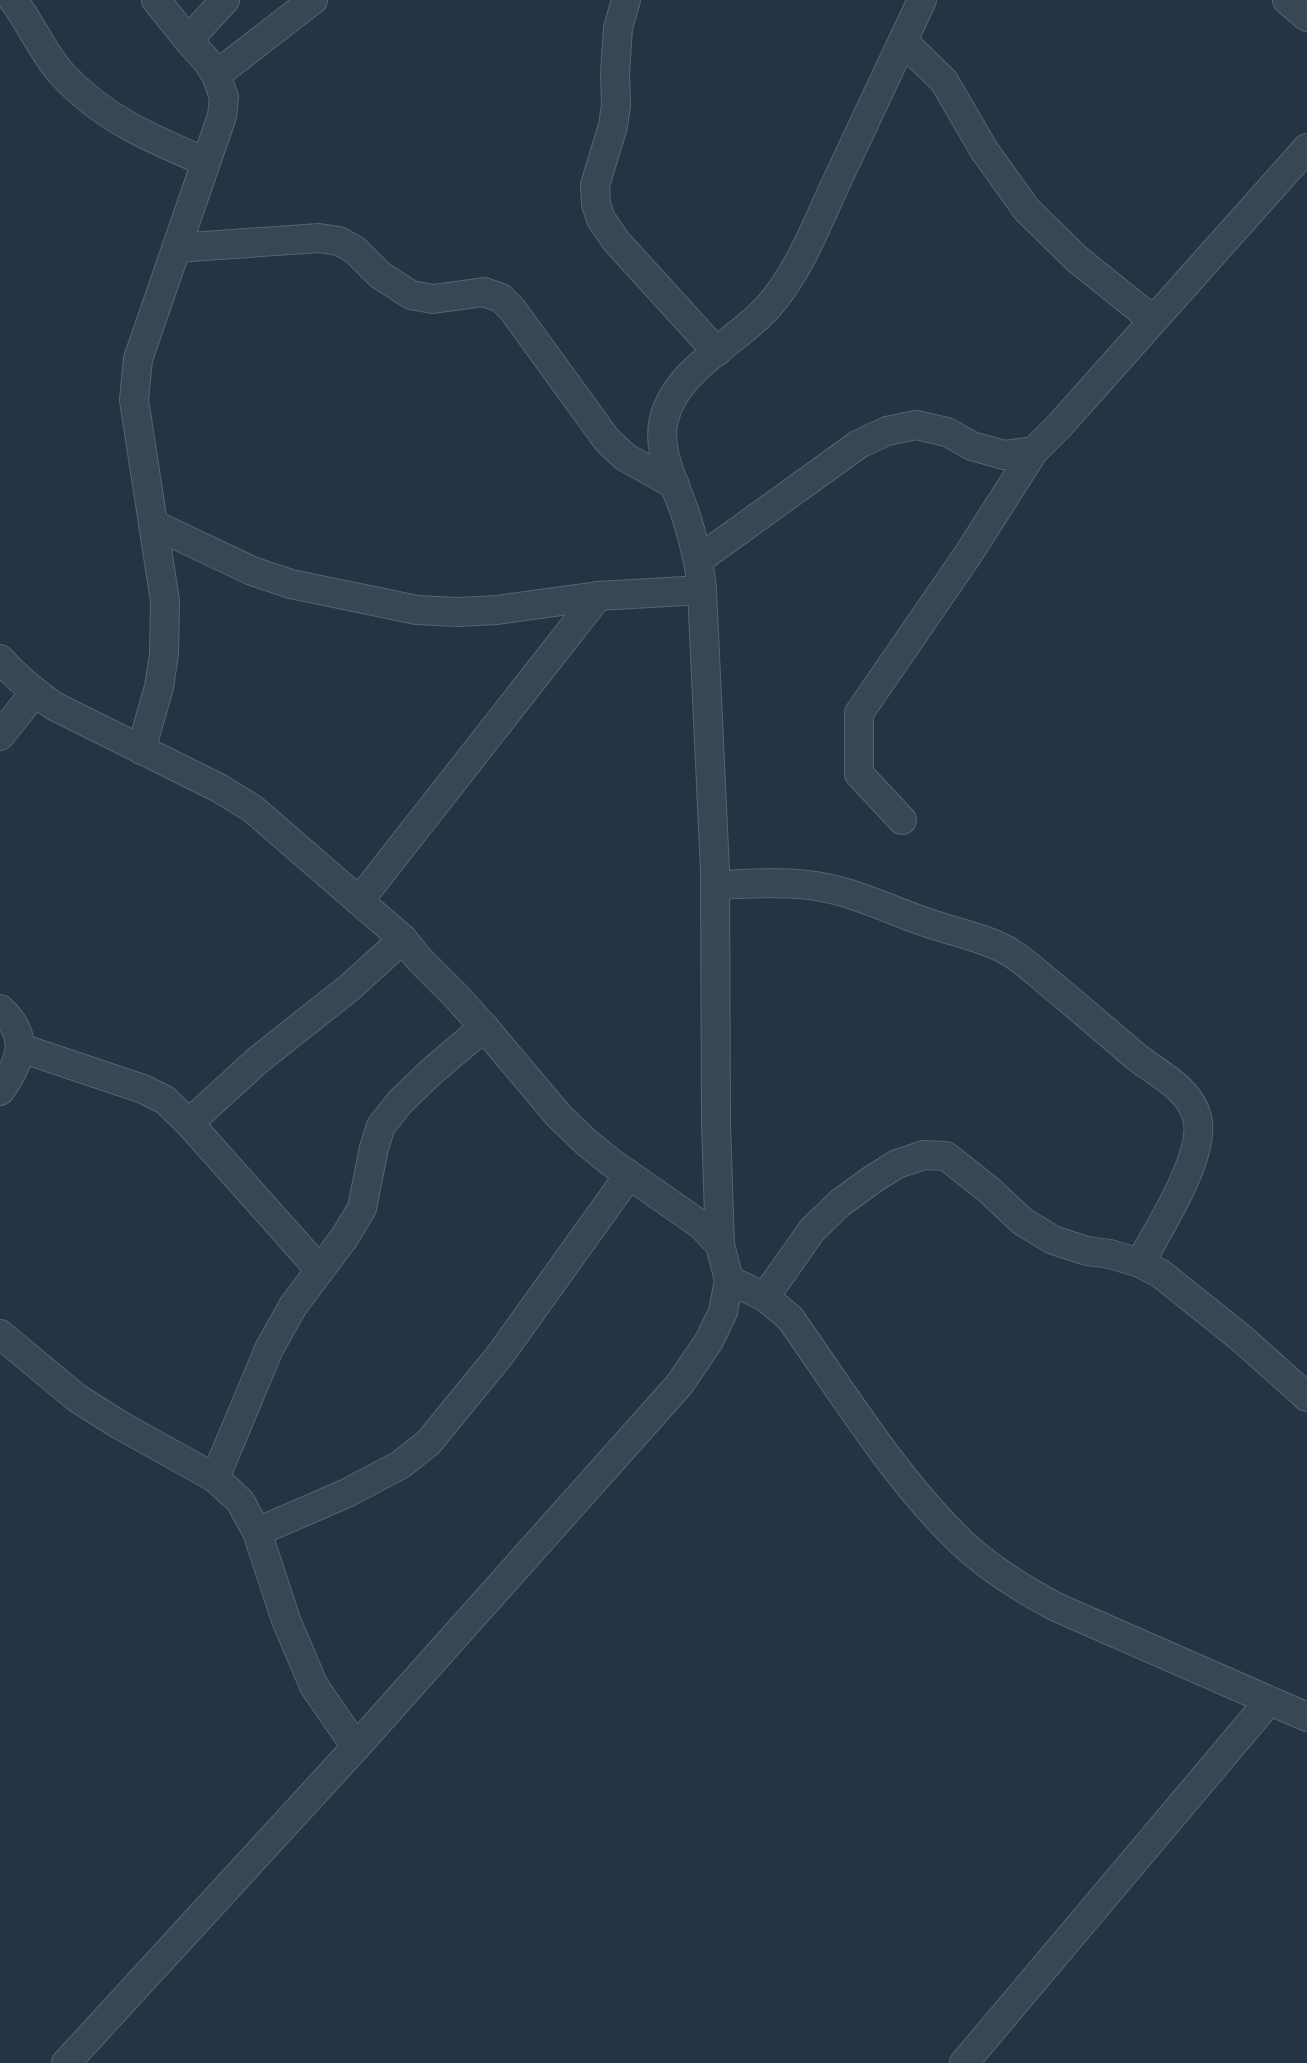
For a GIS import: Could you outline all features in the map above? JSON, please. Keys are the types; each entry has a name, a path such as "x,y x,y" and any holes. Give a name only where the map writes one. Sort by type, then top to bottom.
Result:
{"street":[{"path":"13,0 62,74 85,95 123,124 144,136 206,162"},
{"path":"141,750 159,687 164,654 165,601 134,400 135,379 138,359 222,116 224,97 216,75 207,61 156,0"},
{"path":"188,40 225,0"},
{"path":"216,75 312,0"},
{"path":"626,0 618,28 615,73 616,105 613,126 595,185 596,204 602,219 616,241 717,352"},
{"path":"66,2063 356,1747 679,1385 708,1341 724,1312 729,1280 720,1246 716,1124 715,885 702,590 698,560 686,514 665,461 662,434 664,418 672,399 684,383 700,365 767,308 796,267 922,0"},
{"path":"1287,0 1307,17"},
{"path":"903,41 944,80 984,150 1027,210 1077,259 1153,320"},
{"path":"902,820 859,774 859,713 968,556 1034,451 1060,425 1307,148"},
{"path":"176,248 319,238 339,241 355,250 380,275 411,295 433,299 484,292 501,298 512,309 607,440 639,466 675,485"},
{"path":"698,560 859,444 887,431 916,425 947,432 972,446 1004,455 1034,451"},
{"path":"153,524 252,571 291,584 417,610 458,612 497,610 598,596 702,590"},
{"path":"359,901 598,596"},
{"path":"0,658 10,670 54,706 219,788 253,808 403,939 419,959 484,1027 558,1115 587,1143 701,1225 720,1246"},
{"path":"0,736 35,692"},
{"path":"715,885 788,882 837,890 868,900 906,916 1007,950 1136,1056 1171,1082 1188,1099 1198,1120 1198,1143 1188,1171 1140,1263"},
{"path":"189,1123 258,1060 349,988 403,939"},
{"path":"0,1009 14,1024 21,1048 12,1073 0,1091"},
{"path":"215,1478 269,1348 293,1306 344,1238 362,1208 374,1148 381,1126 400,1102 431,1072 484,1027"},
{"path":"21,1048 143,1089 165,1100 189,1123 320,1269"},
{"path":"766,1297 812,1230 840,1203 872,1179 897,1164 924,1155 946,1156 989,1190 1022,1221 1053,1240 1087,1251 1110,1254 1140,1263 1161,1274 1192,1298 1307,1397"},
{"path":"257,1532 347,1493 400,1465 428,1442 500,1355 629,1175"},
{"path":"729,1280 766,1297 790,1318 913,1490 960,1542 1021,1588 1056,1607 1307,1717"},
{"path":"0,1334 77,1398 118,1424 215,1478 240,1501 257,1532 286,1620 314,1686 356,1747"},
{"path":"964,2063 1269,1701"}]}
